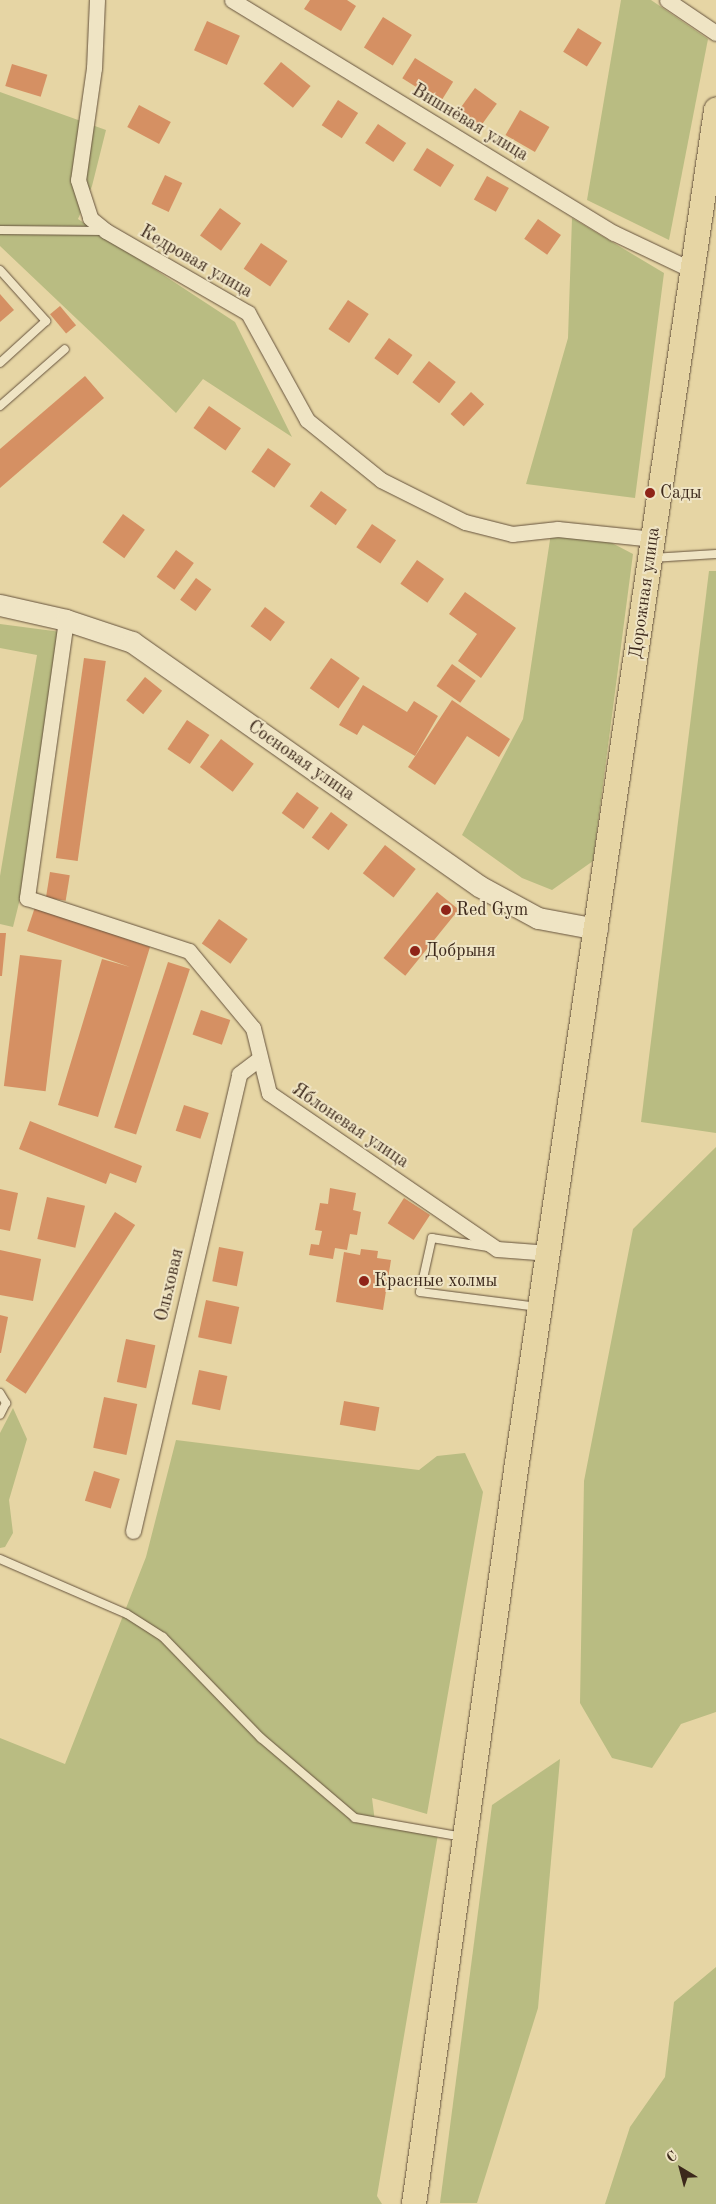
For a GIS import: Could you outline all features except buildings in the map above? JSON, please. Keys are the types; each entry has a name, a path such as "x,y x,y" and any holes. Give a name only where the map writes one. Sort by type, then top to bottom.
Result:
{"main road":[{"name":"Дорожная улица","path":"414,2204 468,1838 540,1307 550,1253 716,110"}],"street":[{"name":"Кедровая улица","path":"97,0 94,68 78,180 90,218 106,231 248,313 306,420 381,480 465,522 512,534 558,529 652,549"},
{"name":"Вишнёвая улица","path":"232,0 614,233 692,270"},
{"path":"668,0 716,33"},
{"name":"Сосновая улица","path":"0,604 66,620 132,642 484,889 538,918 597,929"},
{"name":"Яблоневая улица","path":"66,620 26,898 189,951 252,1028 268,1093 498,1249 550,1253"},
{"name":"Ольховая","path":"133,1531 239,1074 260,1058"}],"lane":[{"path":"0,230 106,231"},
{"path":"0,270 46,321 0,362"},
{"path":"0,406 65,349"},
{"path":"652,549 716,554"},
{"path":"498,1249 432,1238 420,1292 540,1307"},
{"path":"0,1393 6,1404 0,1415"},
{"path":"0,1559 127,1614 163,1637 261,1738 355,1818 468,1838"}],"green space":[{"path":"621,0 651,0 708,39 669,240 587,200"},
{"path":"0,92 106,130 92,186 78,219 235,322 292,437 203,379 176,413 0,246"},
{"path":"572,218 664,273 635,498 526,484 568,338"},
{"path":"589,531 633,554 593,861 552,890 522,878 462,835 523,719 551,533"},
{"path":"709,571 716,571 716,1133 641,1122"},
{"path":"0,624 61,632 21,895 13,927 0,924 0,876 37,655 0,648"},
{"path":"716,1147 716,1712 681,1724 652,1768 612,1758 580,1703 584,1481 633,1229"},
{"path":"13,1408 27,1439 9,1500 13,1533 5,1547 0,1548 0,1433"},
{"path":"176,1440 419,1470 437,1456 465,1453 483,1492 427,1814 372,1798 375,1822 438,1834 377,2196 382,2204 0,2204 0,1738 65,1764 146,1557"},
{"path":"560,1759 538,2008 477,2203 440,2203 492,1805"},
{"path":"716,1967 716,2204 605,2204 630,2127 665,2077 674,2002"}],"place":[{"name":"Сады","path":"650,493"},
{"name":"Red Gym","path":"446,910"},
{"name":"Добрыня","path":"415,951"},
{"name":"Красные холмы","path":"364,1281"}]}
